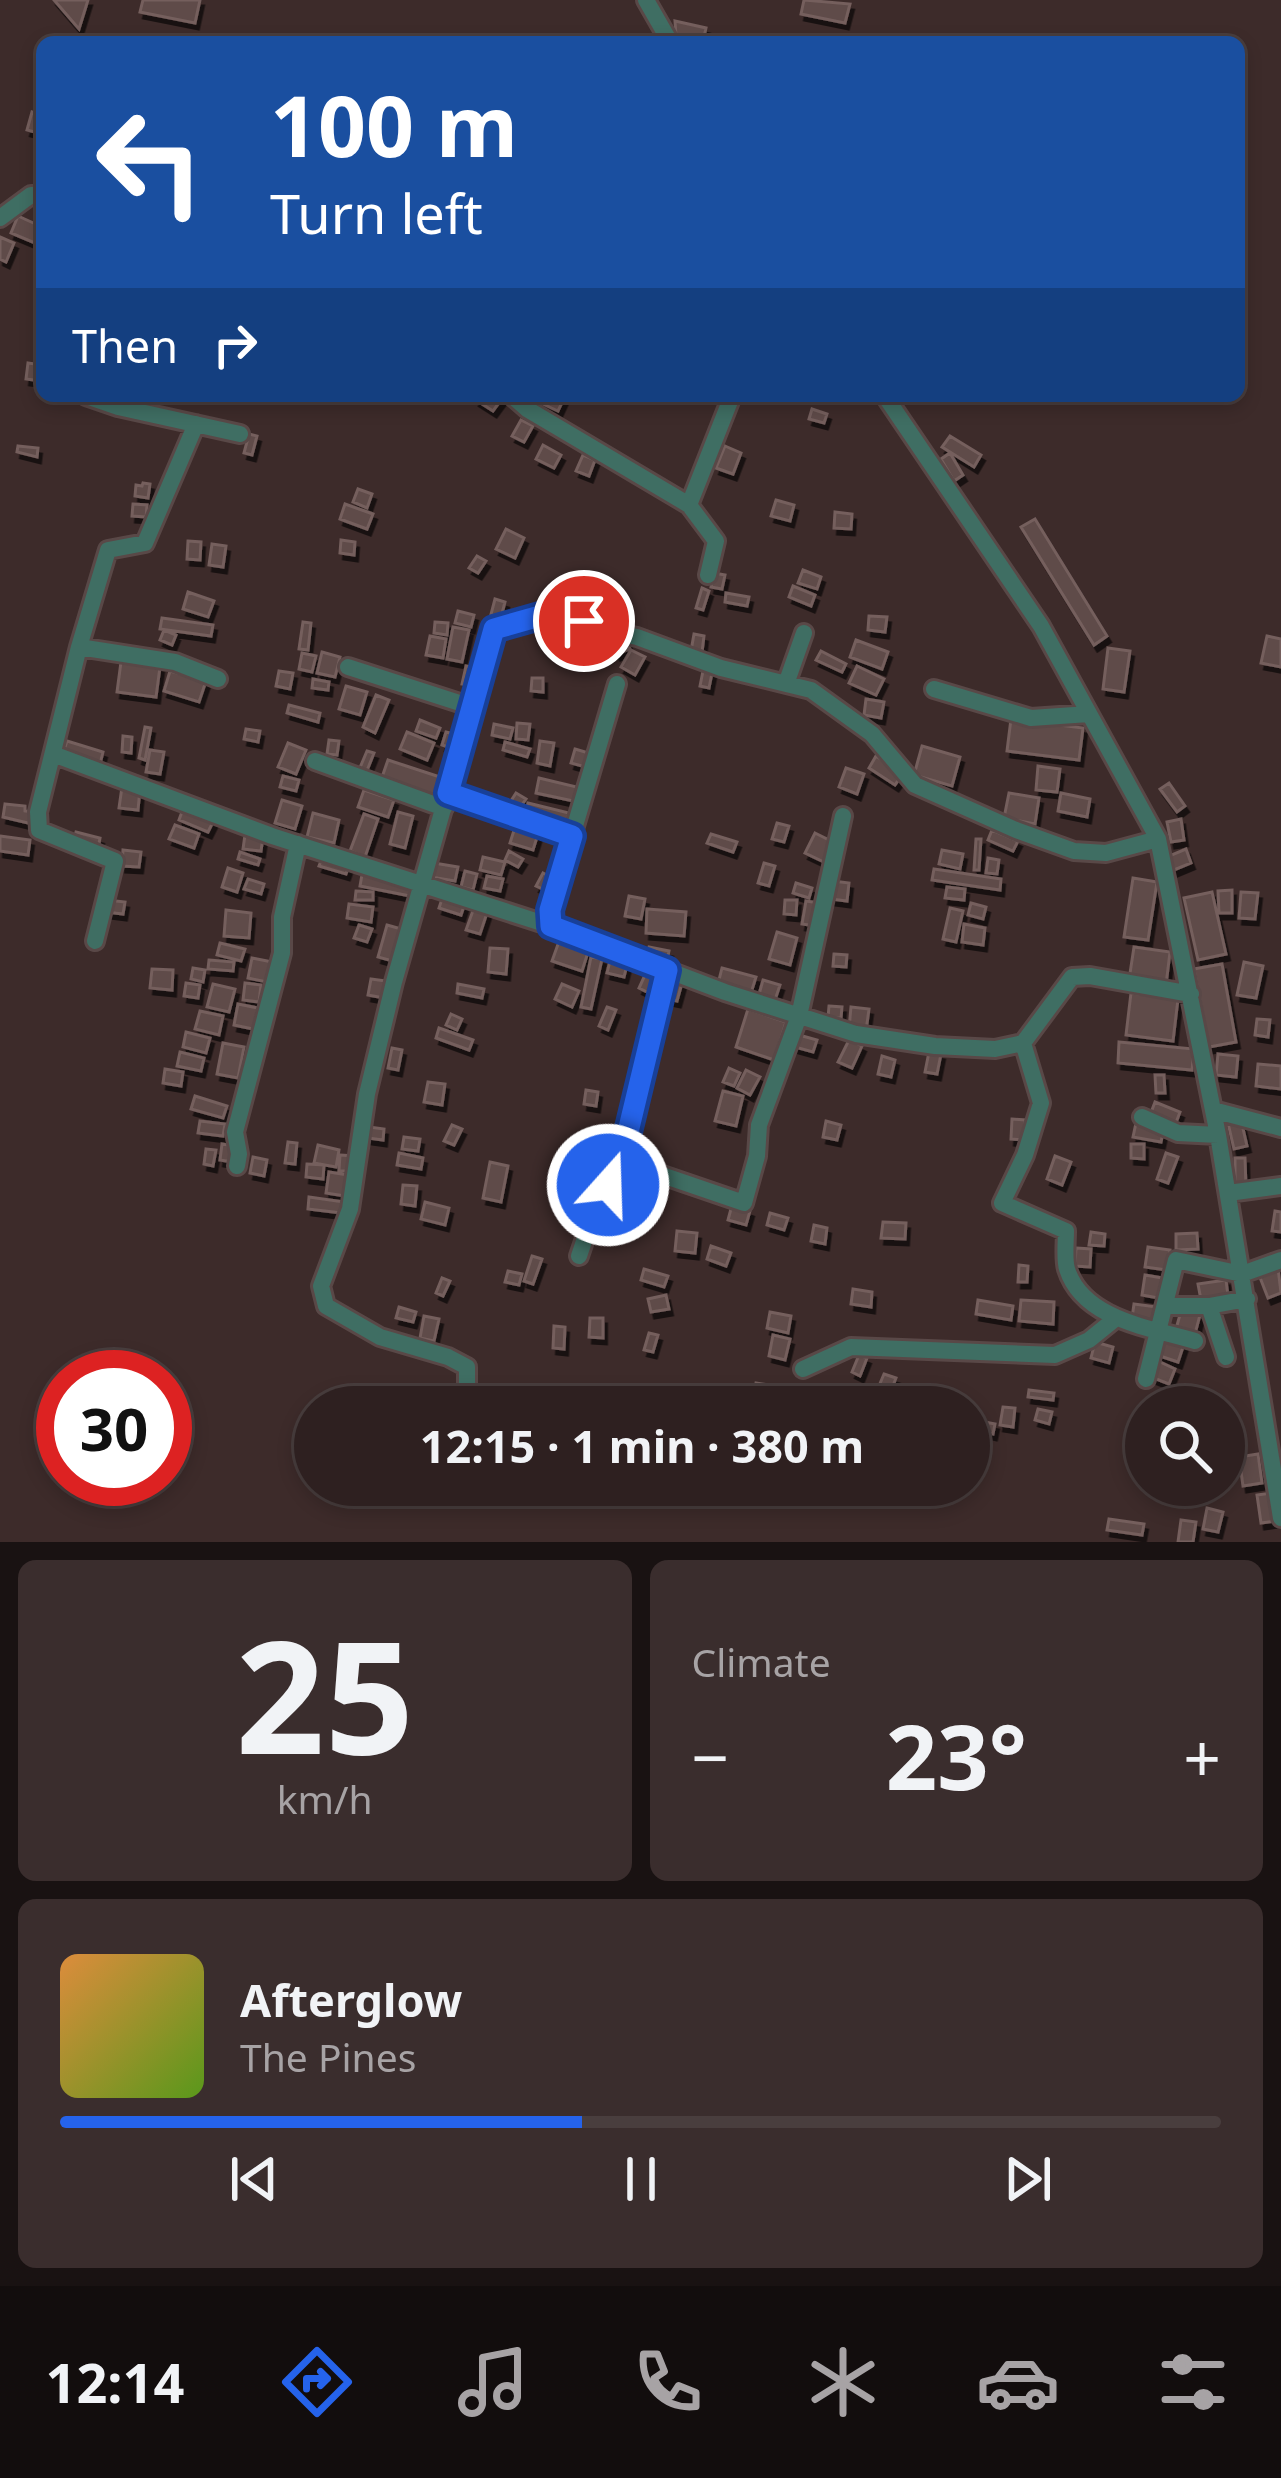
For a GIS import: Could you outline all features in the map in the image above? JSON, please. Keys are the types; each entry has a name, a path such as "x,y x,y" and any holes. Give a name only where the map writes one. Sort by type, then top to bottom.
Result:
{"street":[{"path":"646,0 667,36"},
{"path":"0,218 36,195"},
{"path":"110,402 239,434"},
{"path":"518,402 689,505 716,541 708,574"},
{"path":"689,505 731,402"},
{"path":"889,402 1041,626 1158,839 1214,1110 1281,1519"},
{"path":"94,941 115,861 39,830 38,812 108,550 145,543 196,424"},
{"path":"466,1386 466,1367 380,1337 326,1306 320,1286 350,1209 367,1094 494,629 561,610 608,631 721,668 811,690 872,734 915,785 1074,851 1106,853 1158,839"},
{"path":"786,684 805,633"},
{"path":"79,647 175,662 218,679"},
{"path":"348,667 472,707"},
{"path":"551,926 550,910 617,684"},
{"path":"934,689 1031,718 1089,714"},
{"path":"53,754 298,844 551,926 856,1034 995,1049 1023,1043 1072,977 1191,994"},
{"path":"315,761 572,836"},
{"path":"621,1161 744,1203 757,1156 759,1125 799,1016 843,816"},
{"path":"237,1166 235,1132 283,953 282,917 298,844"},
{"path":"579,1256 595,1209 621,1161 667,970"},
{"path":"1023,1043 1041,1103 1025,1155 1002,1203 1066,1231 1067,1270 1093,1306 1115,1319 1195,1342"},
{"path":"1214,1110 1281,1128"},
{"path":"1142,1118 1178,1133 1218,1135"},
{"path":"1228,1193 1281,1186"},
{"path":"1146,1379 1176,1260 1242,1274 1281,1260"},
{"path":"1165,1306 1248,1305"},
{"path":"1209,1306 1226,1357"},
{"path":"803,1369 850,1347 1055,1355 1089,1340 1115,1319"}],"building":[{"path":"54,0 88,0 79,29"},
{"path":"143,0 200,0 195,23 140,12"},
{"path":"804,0 850,4 845,23 801,14"},
{"path":"675,21 706,28 704,36 676,35"},
{"path":"32,112 36,113 36,132 27,130"},
{"path":"18,216 36,224 36,243 11,233"},
{"path":"0,237 14,243 6,262 0,259"},
{"path":"28,363 36,364 36,380 26,379"},
{"path":"479,402 500,402 493,411"},
{"path":"541,402 562,402 558,411"},
{"path":"812,409 827,414 824,423 809,419"},
{"path":"521,420 533,426 524,442 512,436"},
{"path":"249,434 257,436 252,455 244,453"},
{"path":"950,436 981,455 974,467 942,447"},
{"path":"543,445 561,455 554,468 536,459"},
{"path":"18,446 38,448 37,457 17,452"},
{"path":"725,446 741,453 733,474 716,468"},
{"path":"950,453 963,475 954,481 941,459"},
{"path":"583,455 595,460 589,476 576,471"},
{"path":"150,484 148,498 135,496 136,485"},
{"path":"358,489 372,494 367,508 353,502"},
{"path":"776,500 794,505 790,521 771,516"},
{"path":"133,504 147,505 146,517 132,516"},
{"path":"345,504 373,514 367,529 340,519"},
{"path":"835,512 852,514 851,529 834,528"},
{"path":"1035,519 1107,636 1094,645 1021,527"},
{"path":"506,529 524,538 515,558 496,549"},
{"path":"341,540 355,542 354,555 340,553"},
{"path":"188,541 201,542 200,560 187,559"},
{"path":"212,544 226,546 223,567 209,565"},
{"path":"477,556 486,561 478,573 469,568"},
{"path":"803,570 821,577 817,589 798,583"},
{"path":"714,573 725,575 722,589 711,587"},
{"path":"793,586 815,595 811,606 789,597"},
{"path":"702,588 709,591 703,610 696,608"},
{"path":"188,592 214,601 208,617 183,609"},
{"path":"726,593 749,597 747,606 725,602"},
{"path":"495,599 505,602 499,625 489,622"},
{"path":"458,611 474,615 471,627 455,623"},
{"path":"869,616 887,617 885,632 868,630"},
{"path":"162,618 213,625 211,636 160,629"},
{"path":"303,622 311,623 308,650 299,649"},
{"path":"435,622 448,623 447,635 434,633"},
{"path":"551,625 562,627 560,641 548,639"},
{"path":"453,627 469,630 462,662 447,659"},
{"path":"164,630 176,635 172,645 160,640"},
{"path":"694,634 704,636 702,652 691,651"},
{"path":"625,635 630,649 617,654 612,640"},
{"path":"430,636 446,639 443,658 426,655"},
{"path":"1267,636 1281,639 1281,667 1261,663"},
{"path":"856,640 888,652 882,669 850,657"},
{"path":"1108,648 1130,651 1124,692 1103,689"},
{"path":"631,650 645,657 635,675 621,667"},
{"path":"821,651 846,664 842,672 816,660"},
{"path":"322,652 340,657 335,677 317,673"},
{"path":"302,653 316,656 312,672 299,669"},
{"path":"121,662 160,667 156,697 117,692"},
{"path":"466,666 477,669 474,686 462,684"},
{"path":"857,666 884,679 876,695 849,683"},
{"path":"170,671 206,681 199,702 164,691"},
{"path":"279,671 293,673 290,689 276,686"},
{"path":"703,671 712,673 709,688 700,686"},
{"path":"532,678 543,678 543,692 531,691"},
{"path":"313,679 329,682 328,690 312,688"},
{"path":"346,686 367,692 360,715 339,709"},
{"path":"376,695 389,700 375,733 363,727"},
{"path":"866,699 884,702 881,718 864,715"},
{"path":"289,705 320,713 318,722 287,713"},
{"path":"1011,719 1083,728 1079,760 1007,751"},
{"path":"420,720 440,728 436,738 416,731"},
{"path":"517,723 530,724 528,740 516,739"},
{"path":"494,724 513,728 510,739 492,735"},
{"path":"145,727 151,728 145,760 139,758"},
{"path":"246,729 260,731 258,742 244,739"},
{"path":"407,732 434,743 427,760 400,749"},
{"path":"446,732 458,735 454,749 442,745"},
{"path":"123,736 132,737 131,753 122,752"},
{"path":"329,740 339,741 337,755 327,754"},
{"path":"67,741 103,752 100,764 63,753"},
{"path":"540,741 554,743 550,766 537,763"},
{"path":"505,742 530,749 527,757 503,750"},
{"path":"288,743 306,750 296,774 278,767"},
{"path":"922,746 960,757 952,786 914,775"},
{"path":"575,749 592,754 589,768 571,763"},
{"path":"150,750 164,752 160,774 146,772"},
{"path":"367,751 374,753 366,773 359,770"},
{"path":"876,756 903,774 895,785 869,768"},
{"path":"388,760 443,778 436,799 381,780"},
{"path":"1038,766 1060,769 1057,792 1036,790"},
{"path":"846,768 864,774 857,794 839,787"},
{"path":"283,776 299,780 296,791 280,787"},
{"path":"539,778 581,788 578,802 536,793"},
{"path":"1169,783 1185,806 1177,812 1160,789"},
{"path":"122,787 140,789 138,810 119,808"},
{"path":"364,790 394,800 388,817 358,807"},
{"path":"516,793 526,799 516,813 507,807"},
{"path":"1009,793 1039,798 1035,824 1004,818"},
{"path":"1061,793 1090,799 1087,817 1058,811"},
{"path":"282,800 302,806 295,829 275,823"},
{"path":"528,803 569,813 565,825 525,815"},
{"path":"5,804 25,806 25,811 33,812 32,824 3,817"},
{"path":"183,809 213,822 208,832 179,820"},
{"path":"398,812 413,816 405,848 390,844"},
{"path":"313,813 339,820 334,843 307,837"},
{"path":"364,814 378,819 365,857 350,851"},
{"path":"1181,819 1184,840 1171,842 1167,822"},
{"path":"777,823 789,826 784,842 772,839"},
{"path":"175,825 199,834 194,848 169,839"},
{"path":"515,827 538,834 533,850 510,843"},
{"path":"992,830 1018,841 1013,851 988,840"},
{"path":"76,832 100,838 98,849 73,843"},
{"path":"815,833 833,842 824,862 805,853"},
{"path":"711,834 737,842 733,852 707,843"},
{"path":"245,835 263,837 261,851 243,849"},
{"path":"0,836 30,840 28,855 0,851"},
{"path":"976,839 981,839 979,870 974,870"},
{"path":"1186,849 1191,863 1174,870 1169,856"},
{"path":"123,850 141,852 139,867 122,866"},
{"path":"942,850 963,854 960,869 939,864"},
{"path":"509,851 523,859 518,867 505,860"},
{"path":"240,852 260,859 258,865 238,859"},
{"path":"323,856 349,865 346,874 319,866"},
{"path":"483,857 505,862 501,875 480,870"},
{"path":"988,858 999,860 997,874 986,873"},
{"path":"434,863 458,867 455,881 431,877"},
{"path":"764,863 775,866 769,886 758,883"},
{"path":"228,868 243,873 237,892 222,887"},
{"path":"363,869 414,885 410,896 360,886"},
{"path":"934,869 1001,879 1000,890 932,880"},
{"path":"465,871 477,874 473,890 461,887"},
{"path":"543,873 553,878 547,891 536,886"},
{"path":"487,876 503,879 500,891 484,888"},
{"path":"1133,878 1157,882 1148,940 1124,937"},
{"path":"248,879 264,884 261,894 244,889"},
{"path":"833,881 849,883 847,901 831,899"},
{"path":"796,883 812,888 809,898 793,893"},
{"path":"947,887 965,889 964,900 945,898"},
{"path":"1232,890 1232,913 1219,913 1218,891"},
{"path":"356,891 373,892 373,900 355,900"},
{"path":"1212,892 1226,954 1198,960 1184,898"},
{"path":"1241,892 1258,893 1255,919 1239,918"},
{"path":"443,896 465,903 461,915 439,908"},
{"path":"629,896 645,899 641,919 625,916"},
{"path":"107,900 125,902 123,914 106,912"},
{"path":"785,900 797,900 796,915 784,914"},
{"path":"806,901 819,903 816,926 802,924"},
{"path":"971,903 986,907 983,919 968,915"},
{"path":"349,904 373,907 371,922 347,918"},
{"path":"475,905 488,910 480,934 466,930"},
{"path":"950,908 963,911 956,942 943,939"},
{"path":"647,909 686,912 684,936 646,933"},
{"path":"226,910 251,913 249,938 224,936"},
{"path":"964,924 985,928 983,945 962,942"},
{"path":"359,925 372,929 367,942 354,938"},
{"path":"387,925 405,930 396,962 378,957"},
{"path":"777,932 797,938 790,965 769,959"},
{"path":"561,936 590,946 582,971 552,961"},
{"path":"220,943 245,949 241,961 217,955"},
{"path":"649,947 669,951 666,965 645,961"},
{"path":"1134,947 1170,952 1166,985 1129,980"},
{"path":"490,948 508,949 506,974 488,972"},
{"path":"834,954 847,955 846,967 833,966"},
{"path":"591,957 602,959 591,1009 581,1007"},
{"path":"611,957 628,961 624,977 607,973"},
{"path":"252,958 272,962 267,982 248,978"},
{"path":"209,960 234,962 233,971 208,969"},
{"path":"1244,962 1263,966 1256,998 1237,995"},
{"path":"1222,964 1236,1042 1209,1047 1194,969"},
{"path":"193,968 205,970 203,982 191,979"},
{"path":"722,968 756,977 751,993 718,984"},
{"path":"152,969 173,970 172,990 150,988"},
{"path":"645,975 659,981 653,995 639,988"},
{"path":"371,979 386,981 384,998 368,995"},
{"path":"668,979 682,983 677,1001 663,998"},
{"path":"763,980 780,985 774,1003 758,998"},
{"path":"186,983 200,985 198,998 184,996"},
{"path":"245,983 261,985 259,1002 243,1000"},
{"path":"213,984 235,989 229,1012 207,1007"},
{"path":"458,984 484,989 482,998 457,993"},
{"path":"562,984 579,991 572,1007 555,999"},
{"path":"1131,993 1178,999 1173,1041 1126,1035"},
{"path":"238,1004 258,1008 253,1029 234,1025"},
{"path":"829,1006 842,1007 841,1018 828,1018"},
{"path":"607,1007 616,1010 608,1030 599,1026"},
{"path":"851,1007 869,1009 866,1031 849,1029"},
{"path":"748,1009 786,1022 774,1060 736,1047"},
{"path":"200,1011 223,1016 219,1035 195,1029"},
{"path":"451,1014 462,1019 457,1030 446,1025"},
{"path":"1257,1019 1270,1020 1268,1037 1255,1035"},
{"path":"439,1028 473,1040 469,1050 436,1038"},
{"path":"186,1032 210,1038 206,1053 183,1047"},
{"path":"799,1035 817,1040 813,1052 795,1047"},
{"path":"849,1040 862,1046 852,1068 838,1062"},
{"path":"1119,1042 1194,1049 1192,1070 1118,1063"},
{"path":"223,1043 244,1047 238,1078 217,1074"},
{"path":"392,1048 402,1050 398,1070 388,1068"},
{"path":"180,1052 204,1058 201,1071 177,1066"},
{"path":"929,1052 941,1054 937,1074 925,1072"},
{"path":"1218,1054 1238,1056 1236,1077 1216,1075"},
{"path":"882,1056 895,1060 891,1077 878,1074"},
{"path":"1258,1064 1281,1066 1281,1089 1256,1086"},
{"path":"729,1068 740,1073 734,1086 723,1082"},
{"path":"165,1069 183,1072 181,1086 163,1083"},
{"path":"746,1070 760,1077 750,1095 737,1088"},
{"path":"1155,1075 1164,1075 1165,1093 1156,1093"},
{"path":"428,1082 445,1084 442,1105 424,1102"},
{"path":"586,1090 598,1092 596,1106 584,1104"},
{"path":"723,1091 743,1096 736,1126 715,1121"},
{"path":"195,1096 227,1106 223,1118 191,1109"},
{"path":"1155,1102 1180,1112 1174,1128 1149,1118"},
{"path":"1012,1119 1025,1120 1024,1140 1011,1139"},
{"path":"1241,1120 1247,1146 1234,1149 1228,1123"},
{"path":"200,1121 225,1124 223,1136 198,1133"},
{"path":"826,1121 841,1125 837,1140 823,1137"},
{"path":"1136,1123 1164,1128 1161,1142 1133,1137"},
{"path":"452,1125 462,1129 454,1145 444,1141"},
{"path":"369,1127 384,1129 383,1140 368,1138"},
{"path":"404,1137 420,1139 418,1151 402,1149"},
{"path":"288,1142 297,1143 295,1164 285,1163"},
{"path":"588,1142 601,1146 595,1165 582,1162"},
{"path":"222,1144 234,1146 232,1162 220,1160"},
{"path":"1131,1144 1144,1144 1144,1159 1131,1158"},
{"path":"318,1145 339,1150 336,1167 314,1163"},
{"path":"206,1149 216,1150 213,1166 204,1164"},
{"path":"399,1153 423,1158 421,1169 397,1165"},
{"path":"1166,1153 1178,1157 1168,1183 1157,1179"},
{"path":"340,1155 354,1156 353,1171 339,1171"},
{"path":"1055,1156 1071,1162 1062,1185 1047,1179"},
{"path":"253,1157 267,1160 264,1176 250,1173"},
{"path":"1235,1158 1245,1158 1246,1188 1235,1188"},
{"path":"490,1162 508,1166 501,1202 483,1198"},
{"path":"307,1164 324,1165 323,1179 306,1177"},
{"path":"329,1172 348,1175 345,1196 326,1193"},
{"path":"403,1185 417,1186 415,1206 401,1204"},
{"path":"309,1197 344,1202 342,1213 308,1209"},
{"path":"425,1202 449,1208 445,1225 421,1219"},
{"path":"732,1205 750,1211 746,1225 728,1220"},
{"path":"1275,1211 1281,1212 1281,1232 1272,1231"},
{"path":"770,1213 788,1218 784,1230 767,1225"},
{"path":"883,1222 906,1223 905,1239 881,1238"},
{"path":"814,1225 827,1228 825,1244 811,1241"},
{"path":"677,1231 697,1233 695,1253 675,1251"},
{"path":"1091,1232 1105,1234 1104,1246 1089,1245"},
{"path":"1197,1233 1198,1249 1176,1250 1176,1234"},
{"path":"711,1246 731,1253 726,1266 707,1259"},
{"path":"1148,1247 1170,1250 1167,1270 1145,1267"},
{"path":"1076,1248 1091,1249 1090,1267 1075,1266"},
{"path":"532,1256 542,1259 533,1284 524,1281"},
{"path":"1019,1265 1028,1266 1027,1282 1018,1282"},
{"path":"1278,1268 1281,1293 1268,1298 1259,1275"},
{"path":"644,1269 668,1276 664,1287 641,1280"},
{"path":"508,1271 522,1274 519,1285 505,1282"},
{"path":"1145,1275 1168,1279 1164,1299 1142,1295"},
{"path":"442,1278 450,1281 443,1296 436,1293"},
{"path":"1226,1280 1228,1296 1201,1300 1198,1284"},
{"path":"853,1289 872,1292 871,1307 851,1304"},
{"path":"666,1295 669,1309 651,1312 648,1299"},
{"path":"978,1300 1013,1306 1011,1320 976,1314"},
{"path":"1021,1300 1054,1302 1053,1324 1019,1321"},
{"path":"1134,1304 1157,1307 1155,1321 1132,1318"},
{"path":"399,1307 416,1312 413,1322 396,1318"},
{"path":"1181,1311 1200,1315 1195,1334 1176,1329"},
{"path":"770,1312 791,1316 788,1333 767,1328"},
{"path":"424,1316 439,1319 434,1341 420,1338"},
{"path":"590,1318 603,1318 603,1338 589,1337"},
{"path":"554,1326 565,1327 564,1349 553,1348"},
{"path":"649,1333 658,1335 653,1352 644,1350"},
{"path":"1162,1333 1185,1341 1178,1362 1154,1354"},
{"path":"773,1335 790,1339 785,1360 769,1356"},
{"path":"1095,1342 1113,1347 1109,1363 1091,1358"},
{"path":"859,1355 867,1358 860,1376 852,1372"},
{"path":"1158,1361 1175,1369 1169,1384 1151,1377"},
{"path":"884,1374 896,1378 893,1386 879,1386"},
{"path":"1029,1390 1054,1393 1053,1400 1028,1397"},
{"path":"1003,1407 1015,1408 1013,1427 1000,1425"},
{"path":"1038,1409 1052,1412 1049,1424 1035,1420"},
{"path":"1258,1454 1262,1483 1245,1486 1245,1456"},
{"path":"1272,1493 1275,1521 1261,1523 1257,1495"},
{"path":"1207,1508 1223,1512 1218,1532 1203,1529"},
{"path":"1109,1519 1144,1524 1142,1535 1107,1530"},
{"path":"1181,1520 1196,1522 1193,1542 1178,1542"}],"route":[{"path":"584,621 561,610 494,629 448,793 572,836 550,910 551,926 667,970 621,1161 608,1185"}]}
